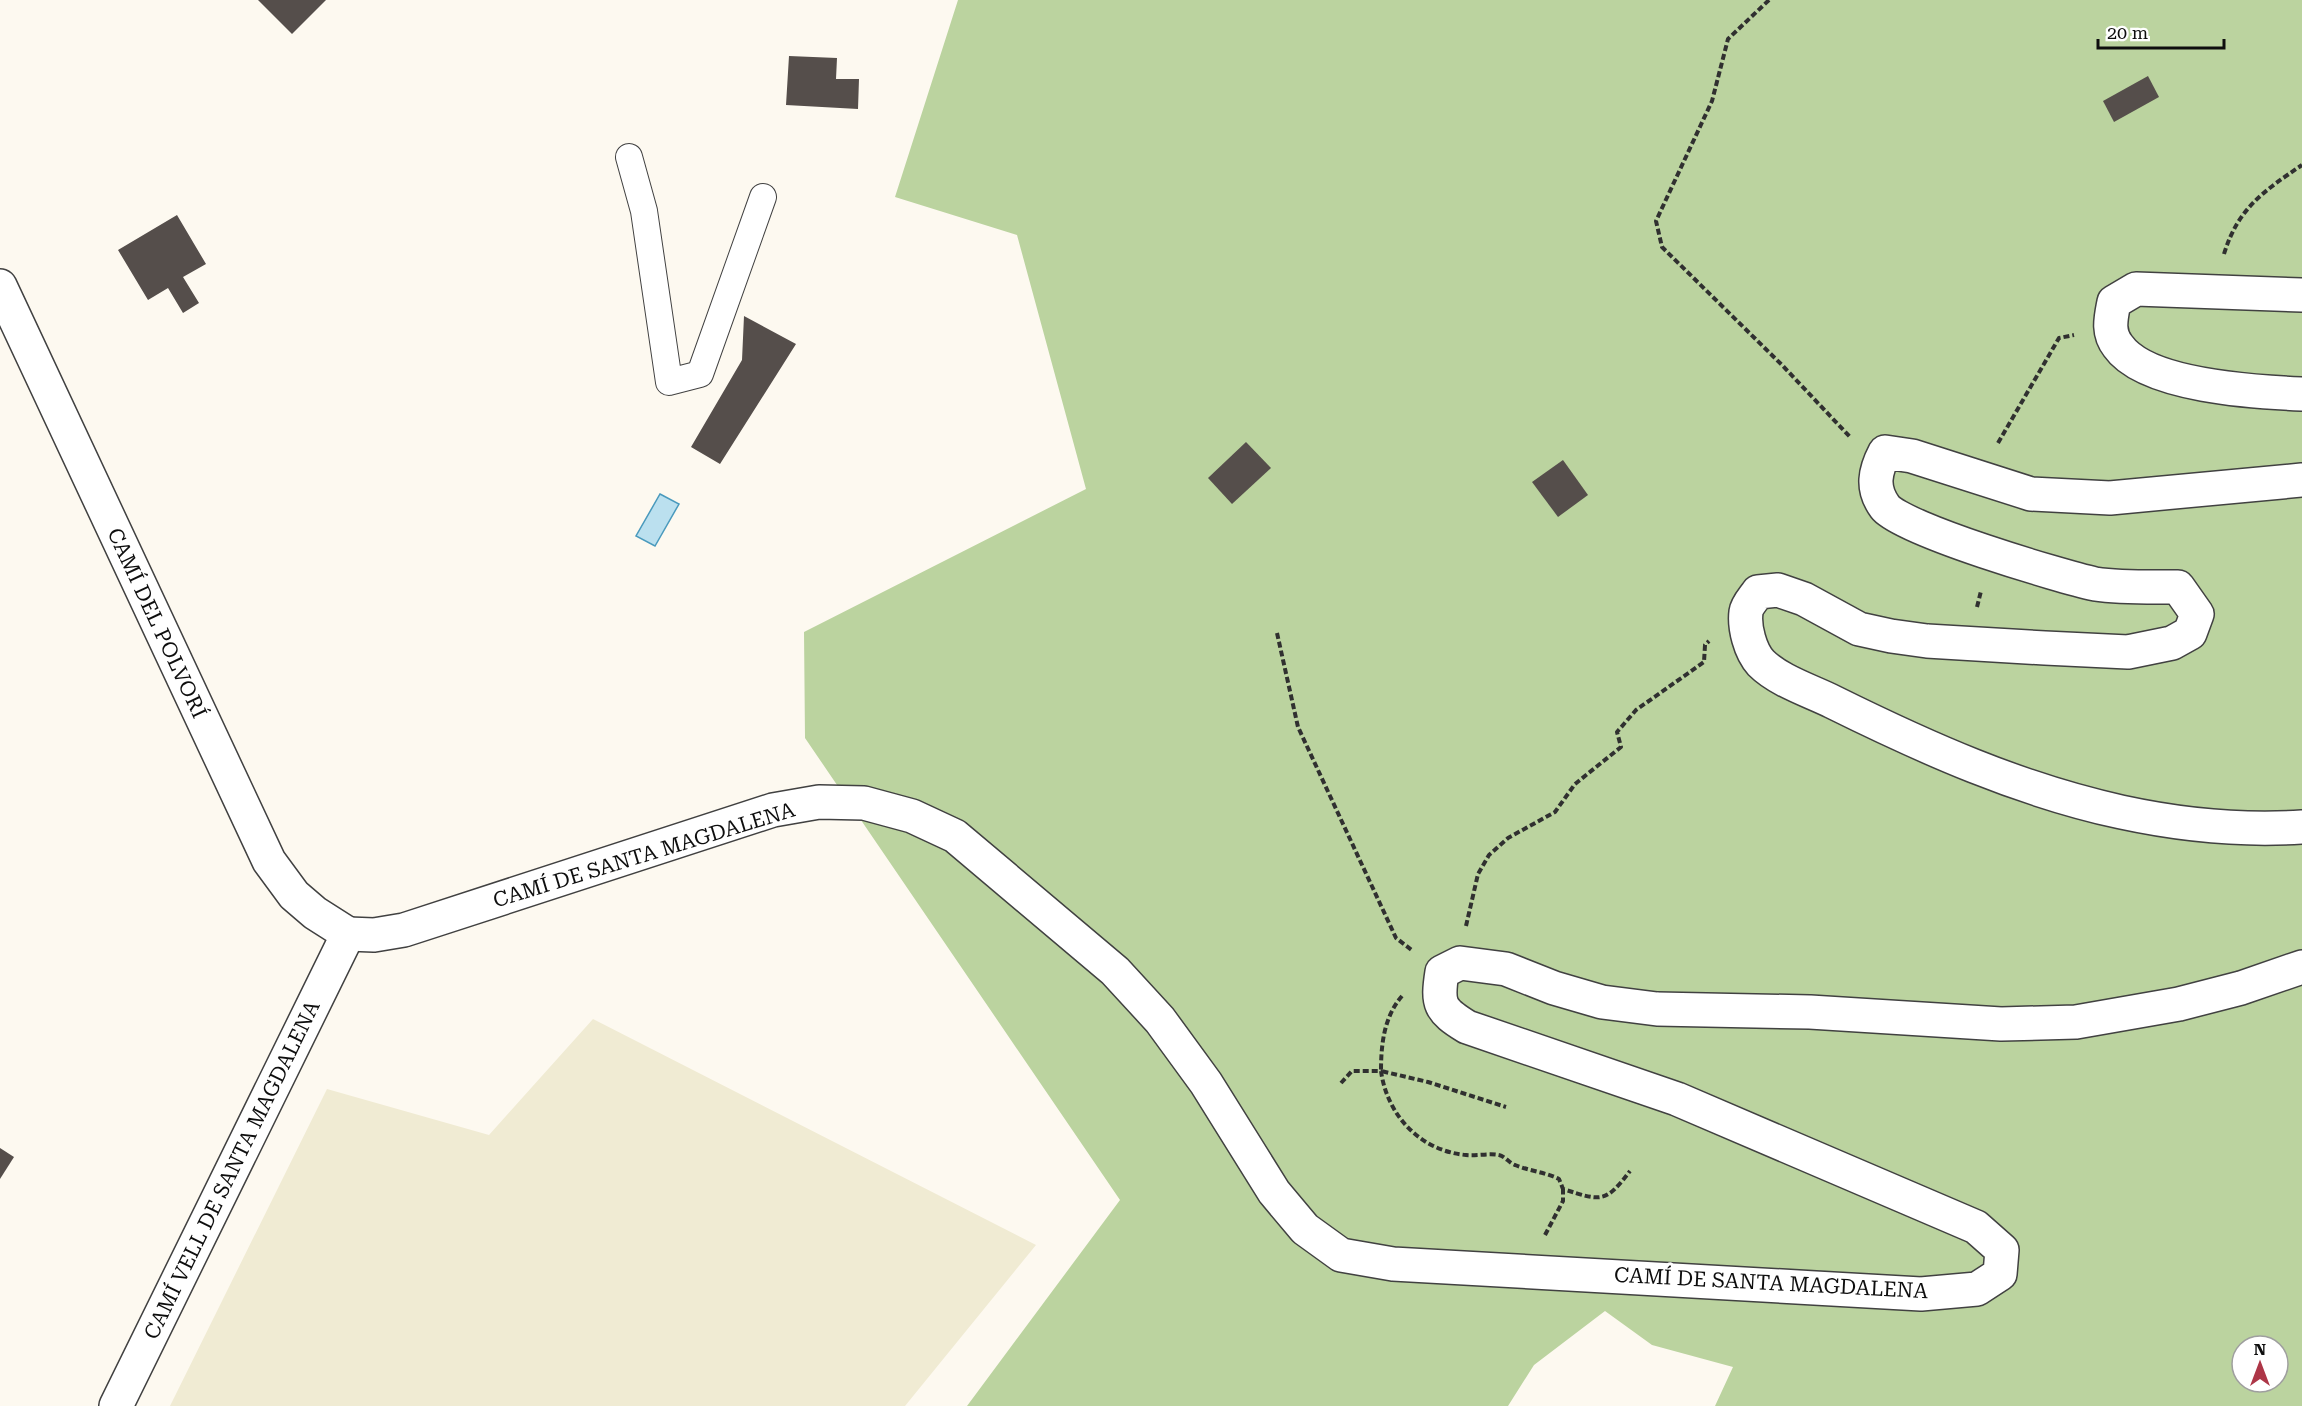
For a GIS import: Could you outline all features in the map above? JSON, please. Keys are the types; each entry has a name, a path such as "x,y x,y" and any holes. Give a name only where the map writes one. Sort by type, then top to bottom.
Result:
{"street":[{"name":"CAMÍ DEL POLVORÍ","path":"0,286 269,861 294,896 315,913 348,934"},
{"path":"2302,295 2136,289 2114,302 2110,326 2118,347 2146,370 2241,391 2302,394"},
{"path":"2302,480 2110,498 2031,494 1912,456 1885,452 1876,469 1875,490 1886,509 1908,521 2043,572 2098,584 2178,587 2197,614 2190,633 2172,643 2128,652 1927,641 1859,629 1804,599 1778,590 1758,592 1746,610 1747,636 1761,662 1784,678 1907,739 1967,765 2051,794 2121,812 2196,825 2271,829 2302,827"},
{"name":"CAMÍ DE SANTA MAGDALENA","path":"348,934 374,935 404,930 773,810 819,802 864,803 912,816 955,836 1115,971 1160,1020 1193,1065 1274,1192 1305,1228 1341,1255 1393,1264 1922,1294 1977,1289 2000,1274 2002,1250 1976,1227 1677,1099 1467,1028 1445,1014 1438,995 1442,972"},
{"name":"CAMÍ VELL DE SANTA MAGDALENA","path":"116,1406 348,934"},
{"path":"1442,972 1460,963 1506,969 1554,988 1602,1002 1657,1009 1716,1008 2001,1024 2076,1022 2179,1004 2241,988 2302,968"}],"lane":[{"path":"629,158 644,211 669,382 700,374 763,197"}],"path":[{"path":"1769,0 1728,39 1712,101 1656,221 1658,230 1662,247 1782,365 1876,469"},
{"path":"2224,251 2233,226 2247,208 2302,165"},
{"path":"1978,477 2060,338 2110,326"},
{"path":"1976,644 1977,597 1999,556"},
{"path":"1277,633 1298,726 1396,938 1442,972 1411,987 1395,1004 1383,1035 1381,1071 1383,1090 1391,1108 1401,1122 1422,1140 1443,1150 1466,1155 1500,1155 1515,1165 1544,1171 1559,1179 1563,1190 1563,1201 1534,1256 1532,1273"},
{"path":"1479,965 1479,945 1465,926 1474,898 1478,874 1489,855 1508,838 1555,812 1575,784 1621,747 1617,732 1626,718 1704,662 1705,645 1713,637 1747,636"},
{"path":"1341,1083 1352,1071 1381,1071 1428,1082 1506,1107"},
{"path":"1563,1190 1594,1198 1613,1194 1630,1171"}],"shaded area":[{"path":"593,1019 1036,1245 905,1406 170,1406 327,1089 489,1135"}],"green space":[{"path":"958,0 2302,0 2302,1406 1715,1406 1733,1367 1652,1345 1605,1311 1534,1365 1508,1406 967,1406 1120,1200 805,738 804,632 1086,489 1017,235 895,197"}],"water":[{"path":"660,494 679,504 655,546 636,536"}],"building":[{"path":"258,0 326,0 292,34"},
{"path":"789,56 837,58 836,79 859,79 858,109 786,105"},
{"path":"2148,76 2159,97 2114,122 2103,101"},
{"path":"177,215 206,264 183,277 199,303 183,313 168,288 148,300 118,250"},
{"path":"744,316 796,344 720,464 691,447 742,360"},
{"path":"1246,442 1271,468 1232,504 1208,478"},
{"path":"1563,460 1588,495 1558,517 1532,482"},
{"path":"0,1148 14,1157 0,1179"}]}
